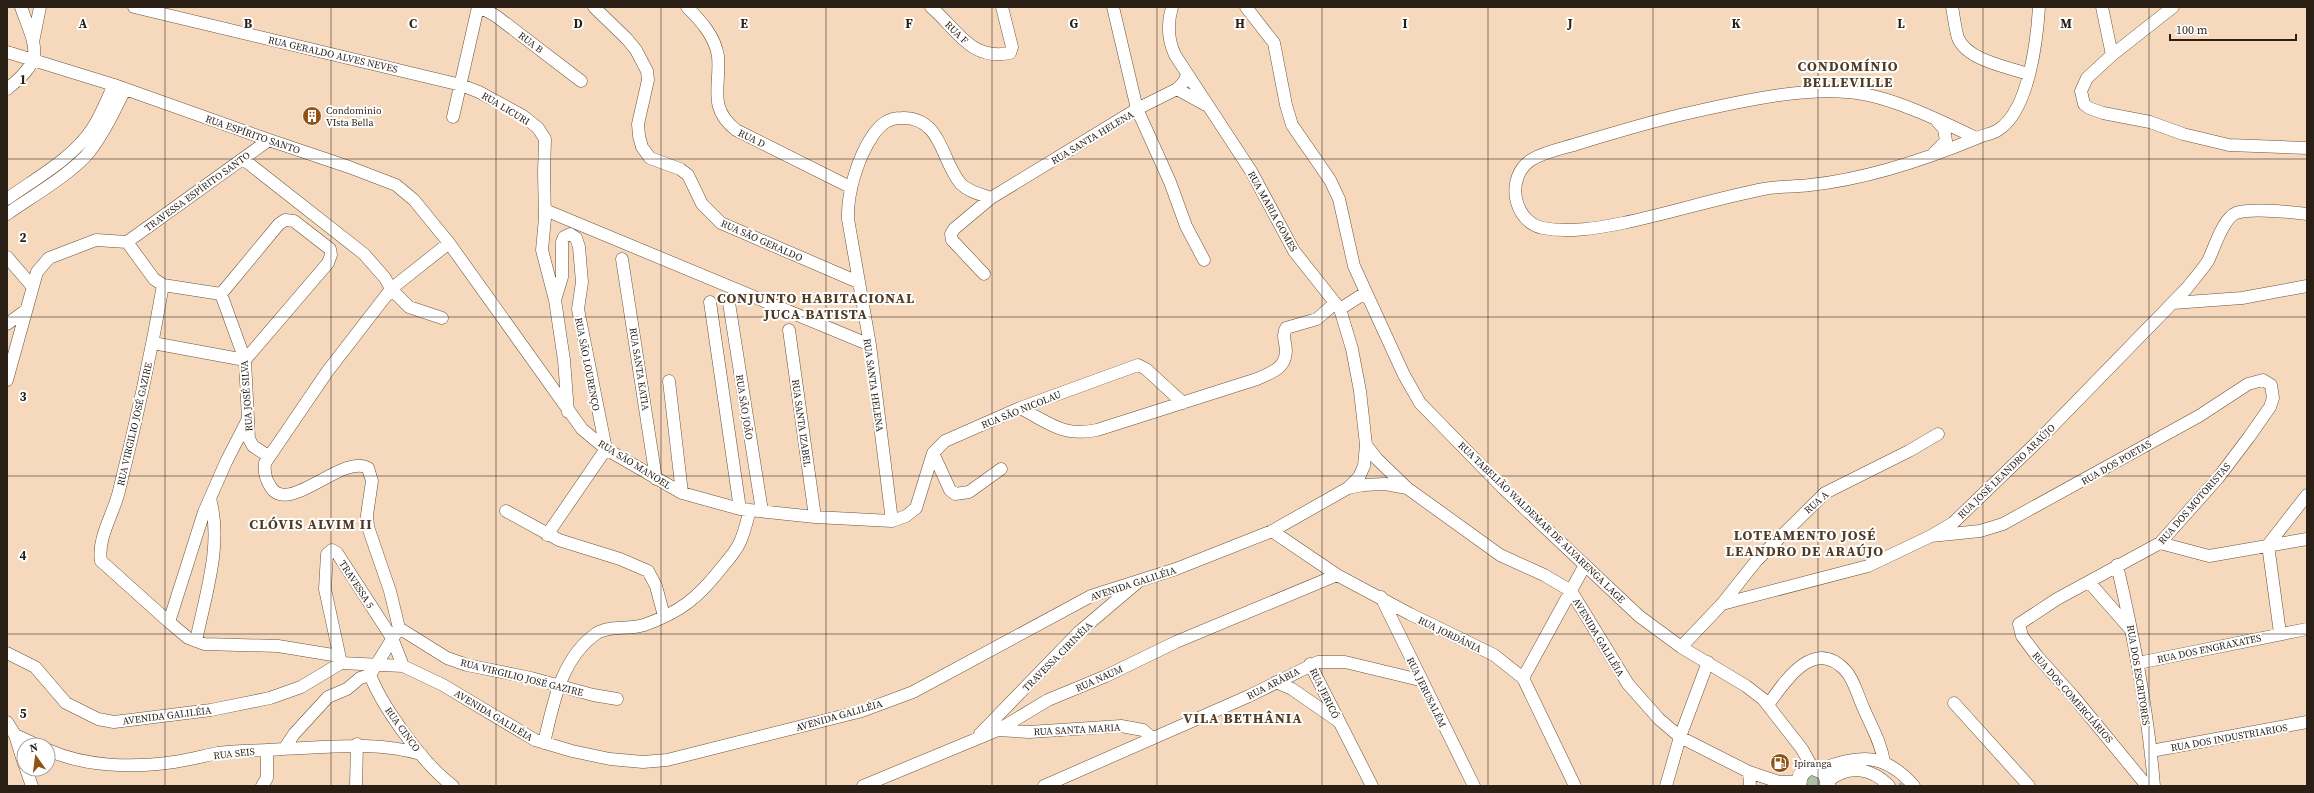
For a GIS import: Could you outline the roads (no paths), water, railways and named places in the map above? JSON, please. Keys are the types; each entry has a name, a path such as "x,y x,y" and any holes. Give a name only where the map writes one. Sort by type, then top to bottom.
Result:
{"main road":[{"path":"1797,785 1803,772 1822,776"}],"street":[{"path":"21,7 33,43"},
{"path":"7,89 25,74 34,60 33,43 40,7"},
{"name":"RUA GERALDO ALVES NEVES","path":"134,7 462,84"},
{"path":"453,117 479,7"},
{"name":"RUA B","path":"479,7 496,16 581,81"},
{"name":"RUA SÃO GERALDO","path":"594,7 627,39 647,71 648,80 638,124 642,147 650,158 680,169 688,175 702,204 721,223 858,282"},
{"name":"RUA D","path":"687,7 699,19 714,43 718,56 716,98 726,122 736,130 850,187"},
{"name":"RUA F","path":"931,7 963,40 978,50 990,55 1010,53 1012,42 1002,7"},
{"path":"1113,7 1137,109 1170,182 1186,226 1204,260"},
{"name":"RUA MARIA GOMES","path":"1172,7 1170,15 1170,43 1187,74 1251,171 1294,251 1337,306 1353,356 1366,445 1364,466 1358,477 1348,488"},
{"name":"RUA TABELIÃO WALDEMAR DE ALVARENGA LAGE","path":"1246,7 1274,43 1286,105 1292,125 1330,180 1339,199 1354,266 1365,293 1404,375 1420,403 1504,489 1639,616 1681,647 1746,686 1768,705 1822,776"},
{"path":"1952,7 1958,38 1972,54 1988,61 2028,74"},
{"path":"1976,138 1937,121 1865,94 1835,91 1793,95 1717,107 1653,121 1558,150 1529,161 1517,177 1515,192 1517,207 1530,222 1542,228 1596,228 1674,212 1768,188 1810,185 1851,178 1932,155 1999,130 2012,117 2021,98 2037,38 2039,7"},
{"path":"2102,7 2112,55"},
{"path":"2173,7 2112,55 2086,78 2081,91 2084,104 2089,108 2103,113 2150,122 2183,134 2229,145 2307,148"},
{"name":"RUA ESPÍRITO SANTO","path":"7,52 120,87 268,140 349,167 396,185 414,200 449,243"},
{"path":"1187,74 1184,82 1177,89 1210,107"},
{"name":"RUA LICURI","path":"462,84 523,116 543,133 546,147 544,173 545,210 542,250 555,300 564,360 568,412"},
{"path":"7,199 69,154 92,129 120,87"},
{"path":"7,214 63,174 90,152 108,124 120,87"},
{"name":"RUA SANTA HELENA","path":"892,521 870,345 848,219 847,200 850,187 870,140 880,126 889,120 914,119 933,131 942,144 952,168 961,184 970,191 991,198 1137,109 1177,89"},
{"path":"1932,155 1942,148 1946,141 1944,129 1937,121"},
{"name":"TRAVESSA ESPÍRITO SANTO","path":"127,242 268,140"},
{"path":"243,159 364,254 385,278 391,289 409,307 442,318"},
{"path":"56,164 63,174"},
{"path":"984,274 955,245 951,234 954,229 991,198"},
{"path":"545,210 870,345"},
{"name":"RUA JOSÉ LEANDRO ARAÚJO","path":"1722,604 1868,566 1931,536 1953,523 1971,507 2173,303 2207,262 2224,226 2232,216 2242,212 2307,214"},
{"path":"7,380 32,286 37,272 49,258 96,240 127,242 154,279 163,285 221,294 279,224 285,220 294,221 327,246 331,255 328,263 245,360 153,343"},
{"name":"RUA SÃO LOURENÇO","path":"555,300 562,277 562,242 564,237 570,234 576,238 579,247 582,282 578,310 606,449"},
{"path":"403,666 395,633 390,591 368,527 367,515 372,481 368,468 364,466 353,466 295,494 275,493 266,479 264,470 268,456 283,438 327,372 391,289 449,243"},
{"name":"RUA SÃO MANOEL","path":"449,243 568,412 582,429 606,449 682,493 751,510 815,517 892,521"},
{"path":"7,257 32,286"},
{"name":"RUA SANTA KATIA","path":"622,259 656,479"},
{"name":"RUA VIRGILIO JOSÉ GAZIRE","path":"163,285 153,343 115,507 100,546 101,561 169,622"},
{"path":"2173,303 2242,298 2307,286"},
{"path":"1020,408 1063,430 1081,434 1257,379 1278,368 1287,356 1284,337 1286,328 1317,319 1337,306 1365,293"},
{"name":"RUA JOSÉ SILVA","path":"221,294 245,360 249,439 253,446 268,456"},
{"name":"RUA SÃO JOÃO","path":"710,302 751,510"},
{"name":"RUA SÃO JOÃO","path":"729,303 751,510"},
{"path":"7,324 25,311"},
{"name":"RUA SANTA IZABEL","path":"788,330 815,517"},
{"name":"RUA SÃO NICOLAU","path":"933,453 945,441 1020,408 1138,365 1146,368 1183,403"},
{"name":"RUA DOS POETAS","path":"1931,536 1980,532 2017,517 2199,416 2254,381 2263,380 2271,385 2273,398 2270,407"},
{"path":"669,381 682,493"},
{"name":"RUA DOS MOTORISTAS","path":"2018,626 2021,621 2117,565 2160,543 2218,478 2270,407"},
{"path":"210,499 214,514 215,531 212,561 196,641 169,622 210,499 248,422"},
{"name":"RUA A","path":"1722,604 1757,560 1825,492 1902,455 1938,434"},
{"name":"AVENIDA GALILÉIA","path":"1366,445 1377,459 1407,488 1500,555 1544,575 1571,591 1628,684 1659,719 1680,737 1749,772 1779,782 1797,785"},
{"path":"547,535 606,449"},
{"path":"892,521 906,516 916,508 933,453"},
{"path":"933,453 950,490 955,494 969,492 1001,469"},
{"path":"1348,488 1363,485 1385,484 1407,488"},
{"name":"AVENIDA GALILÉIA","path":"196,641 214,646 278,646 340,660 403,666 443,685 535,740 572,751 610,758 643,762 667,760 862,711 913,692 1091,596 1176,569 1272,531 1348,488"},
{"path":"2280,633 2268,545 2307,495"},
{"path":"544,743 558,685 575,658 589,640 598,632 632,628 664,616 695,599 704,590 740,543 751,510"},
{"path":"506,511 547,535 620,559 648,571 656,586 664,616"},
{"name":"RUA JORDÂNIA","path":"1272,531 1337,575 1381,597 1410,614 1494,655 1523,678 1574,786"},
{"path":"2160,543 2209,556 2242,552 2268,545 2307,539"},
{"name":"TRAVESSA 5","path":"340,660 325,589 326,568 330,550 337,553 395,633"},
{"path":"1523,678 1585,565"},
{"name":"RUA DOS ESCRITORES","path":"2117,565 2133,632 2152,756 2154,786"},
{"name":"RUA NAUM","path":"863,786 998,730 1048,700 1106,676 1176,642 1337,575"},
{"name":"TRAVESSA CIRINÉIA","path":"977,738 1080,632 1142,579"},
{"path":"2089,582 2133,632"},
{"name":"RUA JERUSALÉM","path":"1381,597 1420,680 1474,786"},
{"path":"1681,647 1722,604"},
{"name":"RUA DOS COMERCIÁRIOS","path":"2018,626 2022,636 2037,656 2074,696 2147,786"},
{"name":"RUA DOS ENGRAXATES","path":"2138,663 2280,633 2307,629"},
{"path":"284,749 294,734 328,697 347,689 360,678 370,674 378,664 395,633"},
{"name":"RUA VIRGILIO JOSÉ GAZIRE","path":"395,633 447,658 467,665 558,685 593,695 617,699"},
{"name":"AVENIDA GALILÉIA","path":"7,653 35,667 66,702 98,719 114,722 211,710 270,698 301,687 340,660"},
{"path":"1768,705 1799,666 1811,660 1825,658 1838,665 1846,672 1880,745 1884,762"},
{"name":"RUA ARÁBIA","path":"1044,786 1276,682 1310,664 1326,660 1345,662 1420,680"},
{"path":"1666,786 1680,737 1708,662"},
{"name":"RUA JERICÓ","path":"1310,664 1372,786"},
{"name":"RUA CINCO","path":"370,674 384,703 421,754 449,785"},
{"name":"RUA JERICÓ","path":"1276,682 1292,689 1339,722"},
{"path":"1954,703 2029,786"},
{"path":"7,722 16,739"},
{"name":"RUA DOS INDUSTRIARIOS","path":"2152,756 2307,722"},
{"name":"RUA SANTA MARIA","path":"998,730 1029,732 1121,726 1143,730 1152,738"},
{"path":"356,786 357,744"},
{"name":"RUA SEIS","path":"56,753 86,762 119,765 174,762 220,753 357,744 387,747 421,754"},
{"path":"262,786 267,778 267,750"},
{"path":"2130,766 2137,766 2152,756"},
{"path":"1822,776 1845,761 1860,758 1884,762 1898,770 1914,786"},
{"path":"1822,776 1846,770 1858,769 1870,772 1889,786"},
{"path":"1749,772 1750,786"}],"place":[{"name":"Condominio VIsta Bella","path":"312,116"},
{"name":"Ipiranga","path":"1780,763"}],"district":[{"name":"CONDOMÍNIO BELLEVILLE","path":"1848,74"},
{"name":"CONJUNTO HABITACIONAL JUCA BATISTA","path":"816,306"},
{"name":"CLÓVIS ALVIM II","path":"311,524"},
{"name":"LOTEAMENTO JOSÉ LEANDRO DE ARAÚJO","path":"1805,544"},
{"name":"VILA BETHÂNIA","path":"1243,718"}]}
